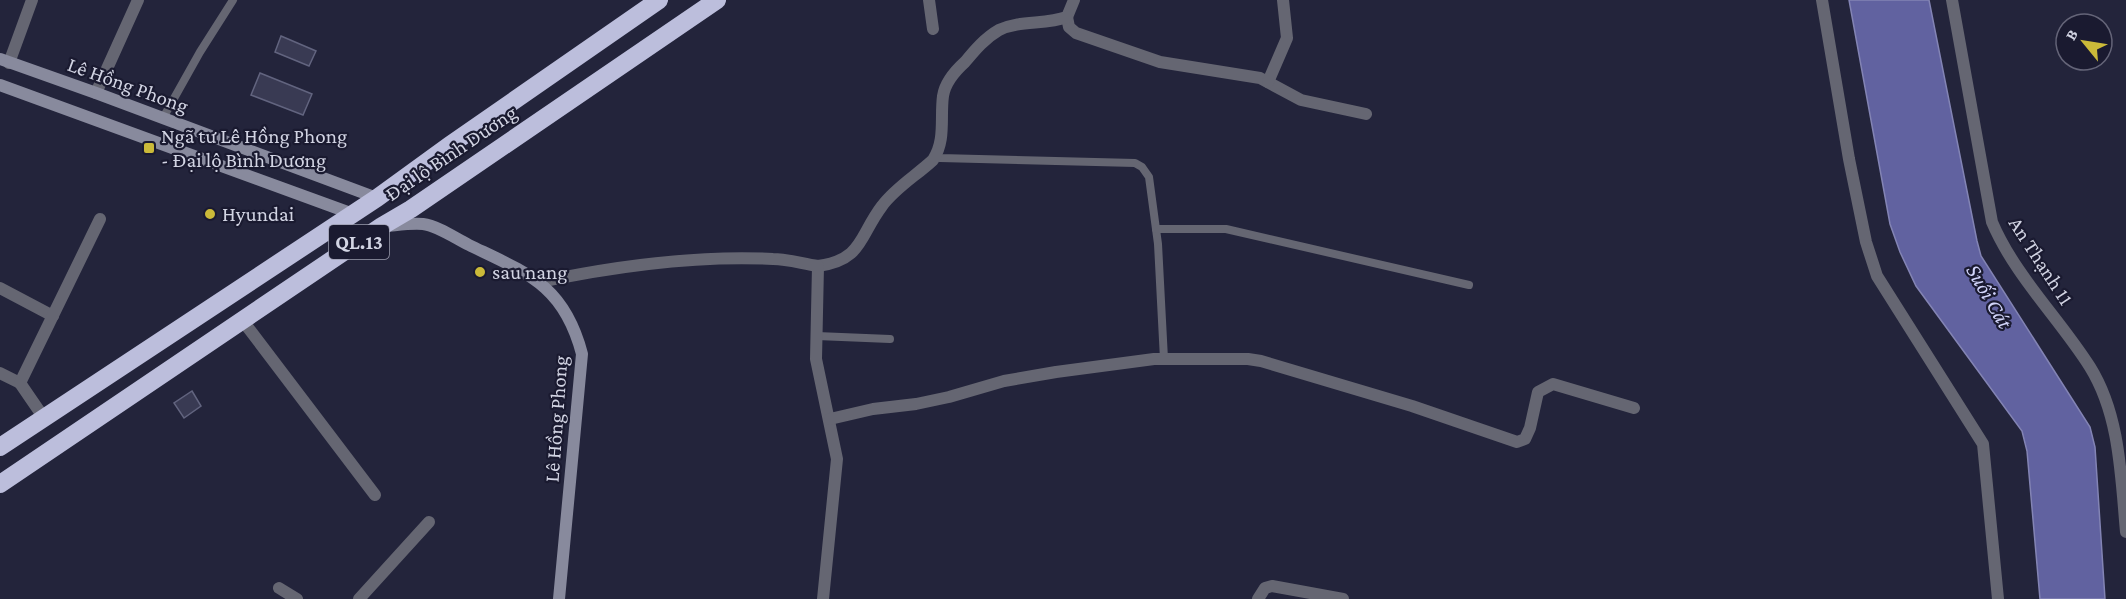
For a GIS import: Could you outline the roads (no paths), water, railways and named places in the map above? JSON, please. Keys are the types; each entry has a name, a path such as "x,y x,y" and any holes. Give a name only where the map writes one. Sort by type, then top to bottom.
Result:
{"highway":[{"name":"Đại lộ Bình Dương","path":"0,447 377,198 659,0"},
{"name":"Đại lộ Bình Dương","path":"0,484 382,226 411,209 717,0"},
{"path":"377,198 411,209"},
{"path":"353,214 382,226"}],"street":[{"path":"4,61 32,0"},
{"path":"96,93 138,0"},
{"path":"929,0 933,29"},
{"path":"1074,0 1067,17 1069,27 1076,33 1160,62 1260,78 1301,100 1366,114"},
{"path":"1268,82 1287,38 1283,0"},
{"path":"1822,0 1849,159 1866,242 1878,276 1983,444 1998,599"},
{"name":"An Thạnh 11","path":"1952,0 1992,222 2002,246 2090,367 2104,394 2113,424 2120,467 2126,532"},
{"path":"540,282 590,272 668,262 775,258 818,266 841,262 859,246 882,205 921,172 935,156 942,140 944,89 966,60 989,37 1001,29 1015,25 1057,21 1067,17"},
{"name":"Lê Hồng Phong","path":"4,61 377,198"},
{"name":"Lê Hồng Phong","path":"0,84 353,214"},
{"path":"411,209 424,224"},
{"path":"20,383 100,219"},
{"name":"Lê Hồng Phong","path":"382,226 424,224 520,270 540,282 559,300 578,337 582,354 559,599"},
{"path":"818,266 816,358 837,459 823,599"},
{"path":"0,288 52,316"},
{"path":"243,321 375,495"},
{"path":"830,419 873,409 950,397 1004,381 1056,372 1164,359 1262,361 1412,406 1516,442 1525,439 1530,428 1538,392 1553,384 1634,408"},
{"path":"0,373 20,383 44,418"},
{"path":"360,599 429,522"},
{"path":"1258,599 1265,588 1272,586 1343,599"},
{"path":"279,588 297,599"}],"lane":[{"path":"163,118 200,52 233,0"},
{"path":"935,156 940,158 1135,163 1142,167 1149,177 1156,229 1164,359"},
{"path":"1156,229 1226,229 1469,285"},
{"path":"817,336 890,339"}],"water":[{"name":"Suối Cát","path":"1849,0 1929,0 1981,256 2090,427 2095,447 2105,599 2040,599 2027,451 2022,431 1916,286 1900,252 1890,224"}],"place":[{"name":"Ngã tư Lê Hồng Phong - Đại lộ Bình Dương","path":"149,148"},
{"name":"Hyundai","path":"210,214"},
{"name":"sau nang","path":"480,272"}]}
